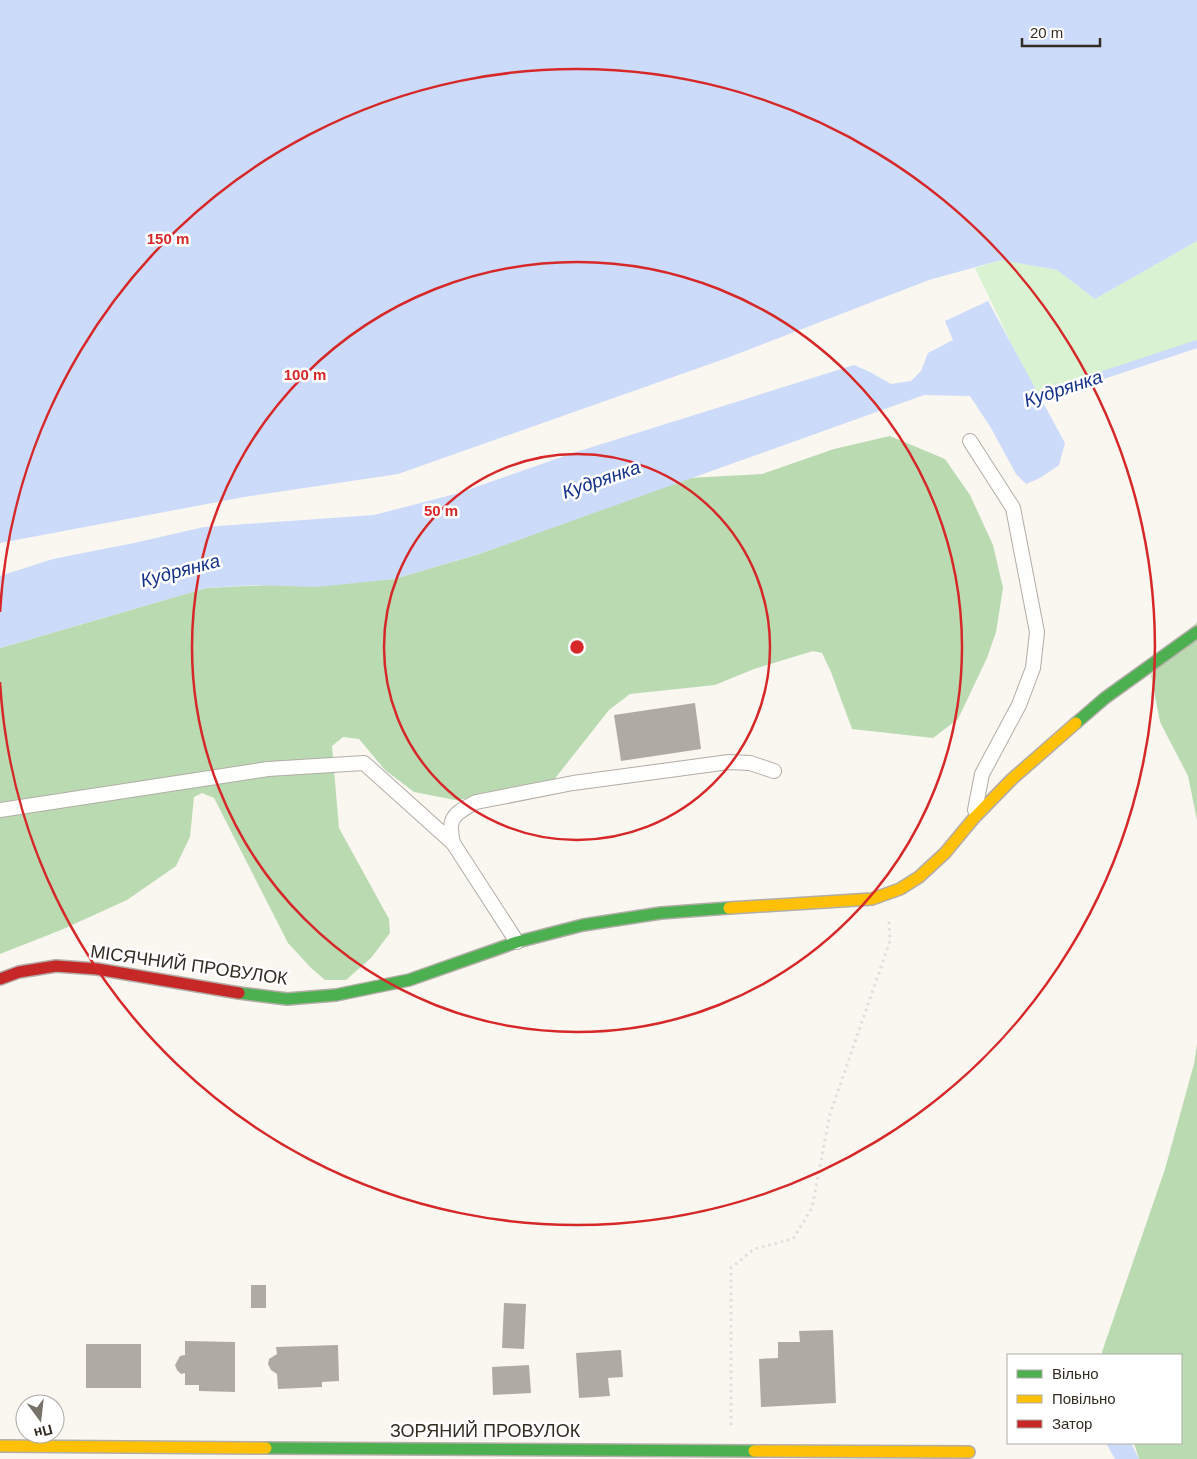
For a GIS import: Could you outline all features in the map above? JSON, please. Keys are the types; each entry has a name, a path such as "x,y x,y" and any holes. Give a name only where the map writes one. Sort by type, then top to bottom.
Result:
{"street":[{"name":"МІСЯЧНИЙ ПРОВУЛОК","path":"0,979 19,972 56,966 97,969 204,988 287,998 336,996 409,980 517,942 583,925 661,913 872,899 900,889 919,877 945,853 974,818 1012,779 1105,698 1197,632"},
{"name":"ЗОРЯНИЙ ПРОВУЛОК","path":"0,1446 969,1452"}],"lane":[{"path":"970,441 1013,508 1037,632 1033,668 1019,705 982,774 974,818"},
{"path":"453,843 450,828 452,820 462,810 476,802 573,783 729,762 750,763 774,771"},
{"path":"0,810 268,768 364,763 453,843 517,942"}],"path":[{"path":"731,1450 731,1268 754,1249 793,1239 812,1208 830,1114 890,942 887,894"}],"green space":[{"path":"1197,241 1197,344 1037,397 975,268 1001,260 1057,270 1095,299"},
{"path":"890,436 945,459 970,495 993,545 1003,588 996,632 987,658 958,719 933,738 852,729 822,653 813,651 754,669 715,685 630,694 609,710 553,781 506,794 455,800 414,792 385,770 359,739 343,737 332,746 339,828 389,919 390,933 371,958 346,980 325,980 288,943 214,798 202,793 194,797 190,837 176,866 127,900 61,930 0,954 0,648 206,588 394,579 479,554 689,478 762,474 834,449"},
{"path":"1197,622 1197,820 1188,776 1160,722 1151,675"},
{"path":"1197,1044 1197,1459 1139,1459 1134,1444 1182,1444 1182,1354 1103,1354 1102,1352 1165,1169 1194,1064"}],"water":[{"path":"0,0 1197,0 1197,241 1095,299 1057,270 1001,260 929,280 727,358 398,474 244,497 0,543"},
{"path":"988,301 1065,443 1059,465 1040,478 1026,484 1016,474 991,428 970,396 924,395 479,554 394,579 317,587 256,585 206,588 0,648 0,576 53,559 204,527 374,515 459,493 573,453 854,365 891,384 911,381 921,371 928,353 953,340 945,321"},
{"path":"1107,1444 1132,1444 1139,1459 1115,1459"}],"building":[{"path":"695,703 701,749 621,761 614,715"},
{"path":"251,1285 266,1285 266,1308 251,1308"},
{"path":"504,1303 526,1304 524,1349 502,1348"},
{"path":"833,1330 836,1403 761,1407 759,1359 778,1358 778,1342 800,1342 799,1331"},
{"path":"185,1341 235,1342 235,1392 199,1391 199,1385 185,1385 185,1373 181,1374 175,1365 180,1356 185,1355"},
{"path":"86,1344 141,1344 141,1388 86,1388"},
{"path":"338,1345 339,1381 322,1382 322,1387 278,1389 277,1374 271,1370 268,1364 269,1359 277,1354 276,1347"},
{"path":"621,1350 623,1377 608,1378 610,1396 579,1398 576,1353"},
{"path":"529,1365 531,1393 493,1395 492,1367"}],"waterway":[{"name":"Кудрянка","path":"1030,399 1197,344"}],"traffic: fast":[{"path":"1076,723 1105,698 1197,632"},
{"path":"239,993 287,999 336,995 409,980 517,942 583,925 661,913 729,908"},
{"path":"266,1448 754,1451"}],"traffic: slow":[{"path":"729,908 872,899 900,889 919,877 945,853 974,818 1012,779 1076,723"},
{"path":"0,1446 266,1448"},
{"path":"754,1451 969,1452"}],"traffic: jam":[{"path":"0,979 19,972 56,966 97,969 239,993"}]}
